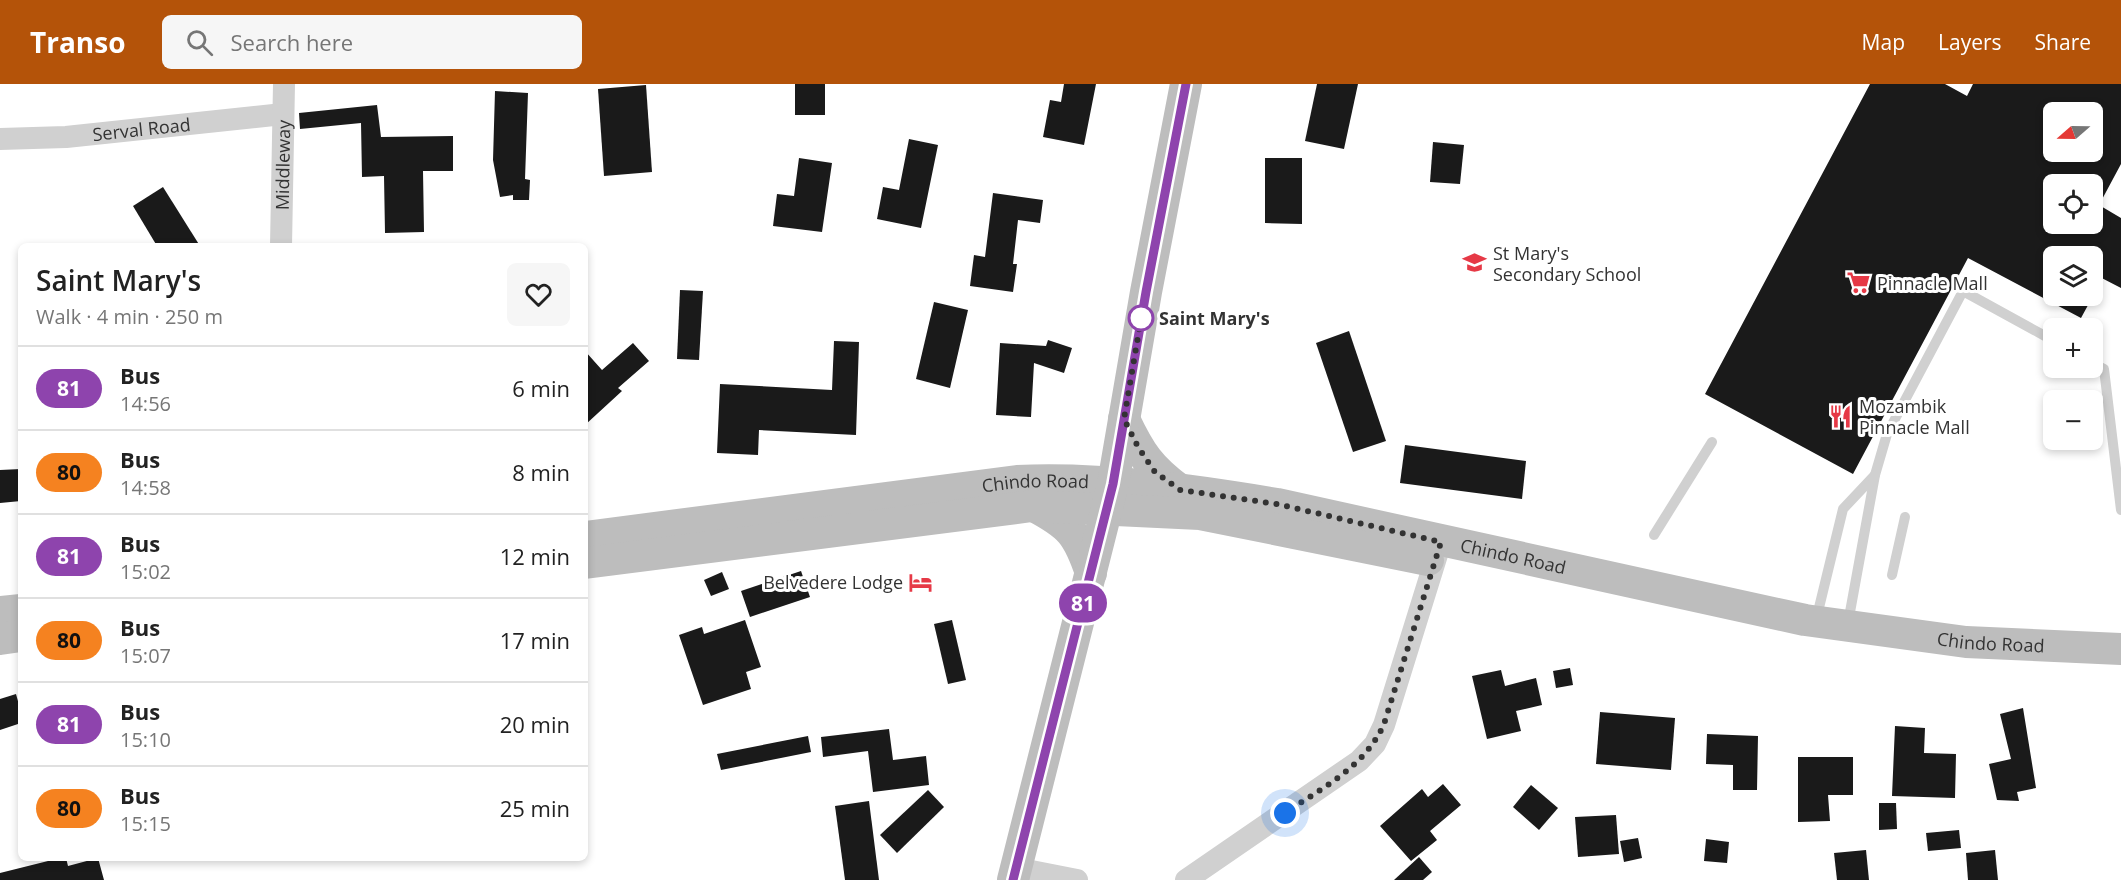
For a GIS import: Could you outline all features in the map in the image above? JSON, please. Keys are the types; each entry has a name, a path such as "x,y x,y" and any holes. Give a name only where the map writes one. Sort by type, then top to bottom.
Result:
{"main road":[{"path":"1014,874 1110,497 1186,84"},
{"path":"1057,479 1086,467 1109,446 1124,419"},
{"path":"1091,573 1106,543 1134,521 1174,502 1138,447 1124,419"},
{"name":"Chindo Road","path":"588,537 1017,481 1057,479 1110,497"},
{"name":"Chindo Road","path":"588,563 1110,497 1174,502 1200,514 1438,552 1848,626 1966,642 2121,649"},
{"path":"1032,506 1060,520 1074,535 1081,543 1091,573"},
{"name":"Chindo Road","path":"1438,552 1800,640 1961,662 2121,669"},
{"path":"0,612 18,610"},
{"path":"0,639 18,636"}],"street":[{"name":"Middleway","path":"281,243 284,84"},
{"name":"Serval Road","path":"0,139 66,137 283,114"},
{"path":"1186,880 1343,773 1375,744 1384,724 1438,552"},
{"path":"1014,874 1077,880"}],"lane":[{"path":"1848,626 1875,475 1887,434 1963,291 2043,335"},
{"path":"2103,368 2121,510"},
{"path":"1654,535 1712,442"},
{"path":"1815,621 1843,509 1875,475"},
{"path":"1892,575 1905,517"}],"building":[{"path":"795,84 825,84 825,115 795,115"},
{"path":"1064,84 1096,84 1084,145 1043,137 1050,100 1061,102"},
{"path":"1317,84 1358,84 1344,149 1305,141"},
{"name":"Pinnacle Mall","path":"1870,84 1945,84 1967,96 1973,84 2121,84 2121,164 2103,198 2103,174 2043,174 2043,234 2103,234 2103,207 2121,218 2121,288 2103,279 2103,246 2043,246 2043,298 1968,258 1853,474 1705,394"},
{"path":"646,85 652,172 604,176 598,89"},
{"path":"495,91 528,93 525,179 530,180 529,200 513,200 513,195 500,197 493,160"},
{"path":"377,105 381,137 453,136 453,171 423,171 424,232 385,233 384,176 362,177 361,123 300,129 299,113"},
{"path":"909,139 938,145 921,228 877,219 883,187 899,190"},
{"path":"1433,142 1464,145 1460,184 1430,182"},
{"path":"799,158 832,163 822,232 773,226 777,194 794,196"},
{"path":"1265,158 1302,158 1302,224 1265,223"},
{"path":"163,187 198,243 155,243 133,206"},
{"path":"993,193 1043,200 1040,223 1018,220 1013,264 1017,264 1013,292 970,286 974,255 985,257"},
{"path":"680,290 703,291 699,360 677,359"},
{"path":"934,302 968,310 950,388 916,379"},
{"name":"Pinnacle Mall","path":"2058,306 2088,306 2081,318"},
{"path":"1349,331 1386,441 1353,452 1316,343"},
{"path":"1048,340 1072,348 1064,373 1034,363 1031,417 996,415 1000,343 1046,346"},
{"path":"834,341 859,342 856,435 759,430 758,455 717,453 720,384 832,390"},
{"path":"633,343 649,361 618,388 622,391 588,422 588,354 602,370"},
{"path":"1405,445 1526,461 1522,499 1400,483"},
{"path":"18,469 18,501 0,503 0,470"},
{"path":"801,571 810,597 750,617 741,591"},
{"path":"722,572 729,589 711,596 704,580"},
{"path":"745,620 761,667 746,672 751,689 703,705 679,635 702,627 704,634"},
{"path":"952,620 966,680 948,684 934,624"},
{"path":"1570,668 1573,685 1556,688 1553,671"},
{"path":"1501,670 1505,686 1536,678 1542,705 1516,711 1521,731 1487,739 1472,676"},
{"path":"16,694 18,724 0,730 0,699"},
{"path":"2023,708 2036,788 2017,792 2019,801 1997,800 1989,764 2011,759 2000,714"},
{"path":"1600,712 1675,718 1671,770 1596,764"},
{"path":"1895,726 1925,728 1924,753 1956,754 1955,798 1892,796"},
{"path":"889,729 893,760 926,756 929,785 873,792 868,751 823,757 821,737"},
{"path":"1707,734 1758,736 1757,790 1733,790 1733,765 1706,764"},
{"path":"808,736 811,752 721,770 717,754"},
{"path":"1798,757 1853,757 1853,795 1828,795 1830,821 1798,822"},
{"path":"1443,784 1461,805 1430,831 1437,840 1411,861 1380,826 1422,789 1428,797"},
{"path":"1531,785 1558,808 1539,830 1513,807"},
{"path":"928,790 944,807 897,853 880,835"},
{"path":"869,801 879,880 845,880 835,806"},
{"path":"1879,803 1896,803 1897,829 1879,830"},
{"path":"1616,815 1619,854 1578,857 1575,817"},
{"path":"1959,830 1961,848 1928,851 1926,833"},
{"path":"1638,838 1642,858 1624,862 1620,841"},
{"path":"1706,839 1729,842 1727,863 1704,861"},
{"path":"1866,850 1869,880 1837,880 1834,853"},
{"path":"1995,850 1998,880 1968,880 1966,853"},
{"path":"1419,857 1432,872 1423,880 1394,880"},
{"path":"48,861 67,861 68,866 87,861 99,861 104,880 0,880 0,873"}],"bus line":[{"name":"81","path":"1013,880 1113,484 1146,292 1186,84"}],"place":[{"name":"St Mary's Secondary School","path":"1475,263"},
{"name":"Pinnacle Mall","path":"1859,283"},
{"name":"Saint Mary's","path":"1141,318"},
{"name":"Mozambik Pinnacle Mall","path":"1841,416"},
{"name":"Belvedere Lodge","path":"921,582"}],"route":[{"path":"1141,318 1142,313 1124,419 1138,447 1155,472 1180,490 1277,504 1441,542 1384,724 1375,744 1359,761 1285,813"}]}
